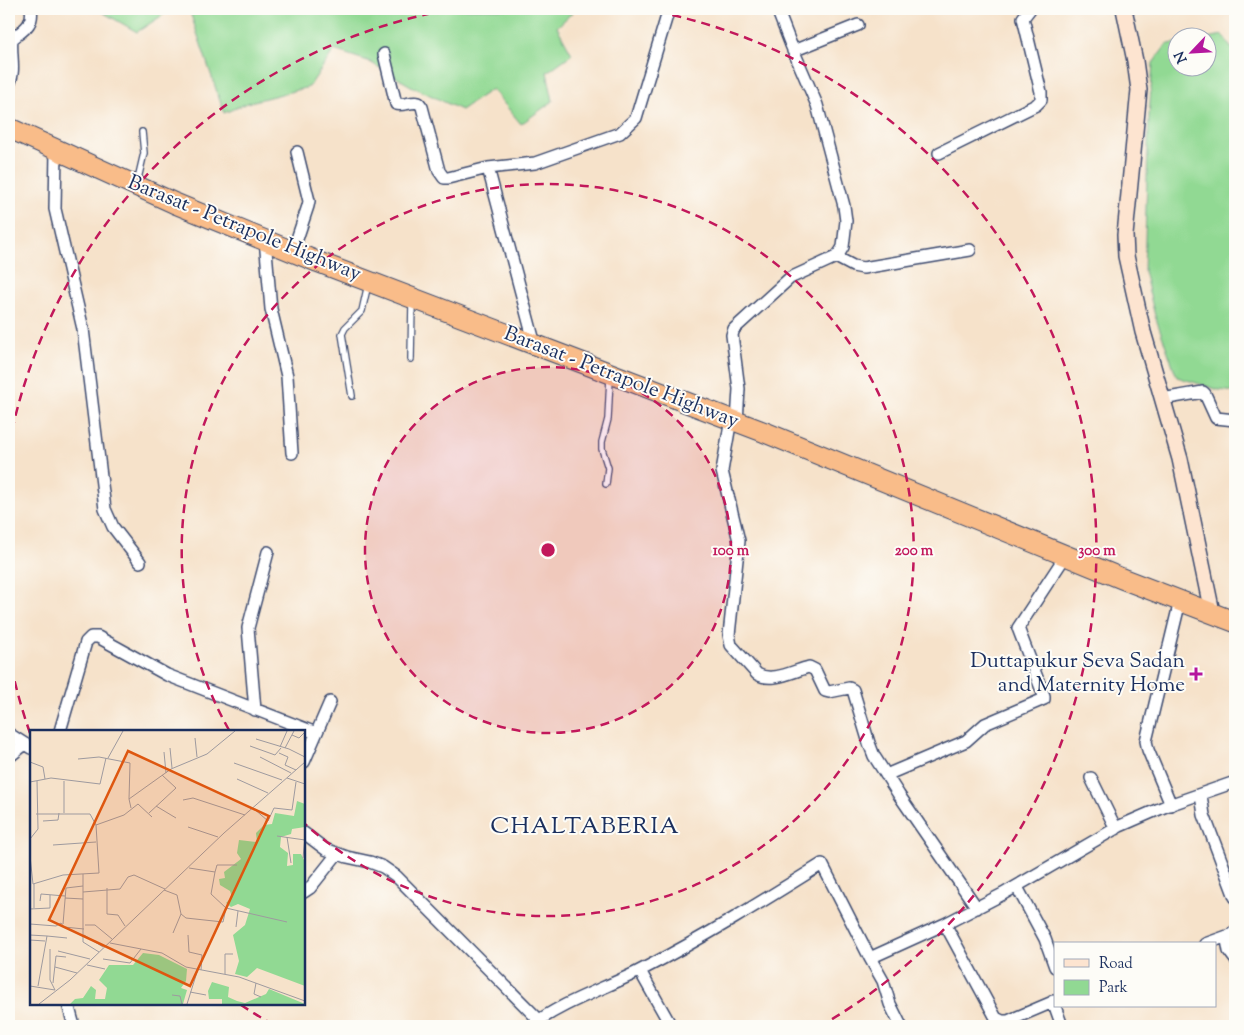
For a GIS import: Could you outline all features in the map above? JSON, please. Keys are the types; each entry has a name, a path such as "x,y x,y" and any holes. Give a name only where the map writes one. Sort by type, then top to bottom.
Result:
{"highway":[{"name":"Barasat - Petrapole Highway","path":"9,128 136,185 292,251 734,420 1235,622"}],"street":[{"path":"9,84 13,72 12,39 30,23 32,17 31,9"},
{"path":"384,54 396,104 415,102 419,103 422,107 439,171 441,176 448,178 488,168 535,162 620,133 627,128 636,118 669,9"},
{"path":"777,9 817,105 846,214 843,247 836,257 790,278 734,329 732,335 739,390 722,471 739,541 729,635 731,645 757,674 762,677 771,678 812,667 825,692 849,688 854,690 874,756 977,908"},
{"path":"939,153 1036,105 1041,100 1042,92 1023,18 1030,9"},
{"path":"1124,9 1139,90 1125,235 1126,256 1143,332 1180,459 1212,612"},
{"path":"793,51 858,25"},
{"path":"56,150 55,209 82,329 105,509 113,527 140,562"},
{"path":"292,251 309,201 297,152"},
{"path":"488,168 536,345"},
{"path":"265,239 271,309 287,376 292,453"},
{"path":"836,257 853,266 863,268 970,250"},
{"path":"1162,399 1203,392 1216,418 1235,420"},
{"path":"255,710 248,628 268,552"},
{"path":"886,775 966,741 985,724 1044,699 1018,628 1066,555"},
{"path":"1171,805 1146,741 1180,601"},
{"path":"60,730 86,642 91,638 98,637 167,675 316,733"},
{"path":"305,760 330,702"},
{"path":"9,734 28,746 9,757"},
{"path":"1091,778 1116,829"},
{"path":"870,958 977,908 1017,887 1116,829 1171,805 1235,782"},
{"path":"1201,794 1204,815 1235,897"},
{"path":"305,834 326,849 383,867 396,876 535,1023 563,1007 698,941 822,864 885,985 890,1004 901,1026"},
{"path":"305,891 310,888 337,854"},
{"path":"1017,887 1045,939 1054,964"},
{"path":"945,924 998,1020 1008,1021 1054,1001"},
{"path":"1210,942 1233,933"},
{"path":"1233,933 1227,940 1228,948 1235,959"},
{"path":"640,971 671,1026"},
{"path":"68,1005 74,1026"},
{"path":"1056,1008 1062,1026"}],"lane":[{"path":"136,185 144,153 142,132"},
{"path":"352,396 342,334 345,328 362,311 368,280"},
{"path":"411,359 412,297"},
{"path":"606,484 608,468 602,449 602,442 608,419 610,373"}],"green space":[{"path":"97,9 172,9 137,32"},
{"path":"189,9 576,9 557,27 572,54 547,72 553,101 521,124 492,89 461,110 411,86 368,61 334,50 309,87 250,102 224,113"},
{"path":"1223,35 1231,48 1235,48 1235,392 1219,390 1177,377 1155,316 1144,271 1149,116 1153,63 1166,45 1166,78 1216,78 1216,36"}],"place":[{"name":"Duttapukur Seva Sadan and Maternity Home","path":"1196,674"}],"district":[{"name":"CHALTABERIA","path":"585,827"}]}
